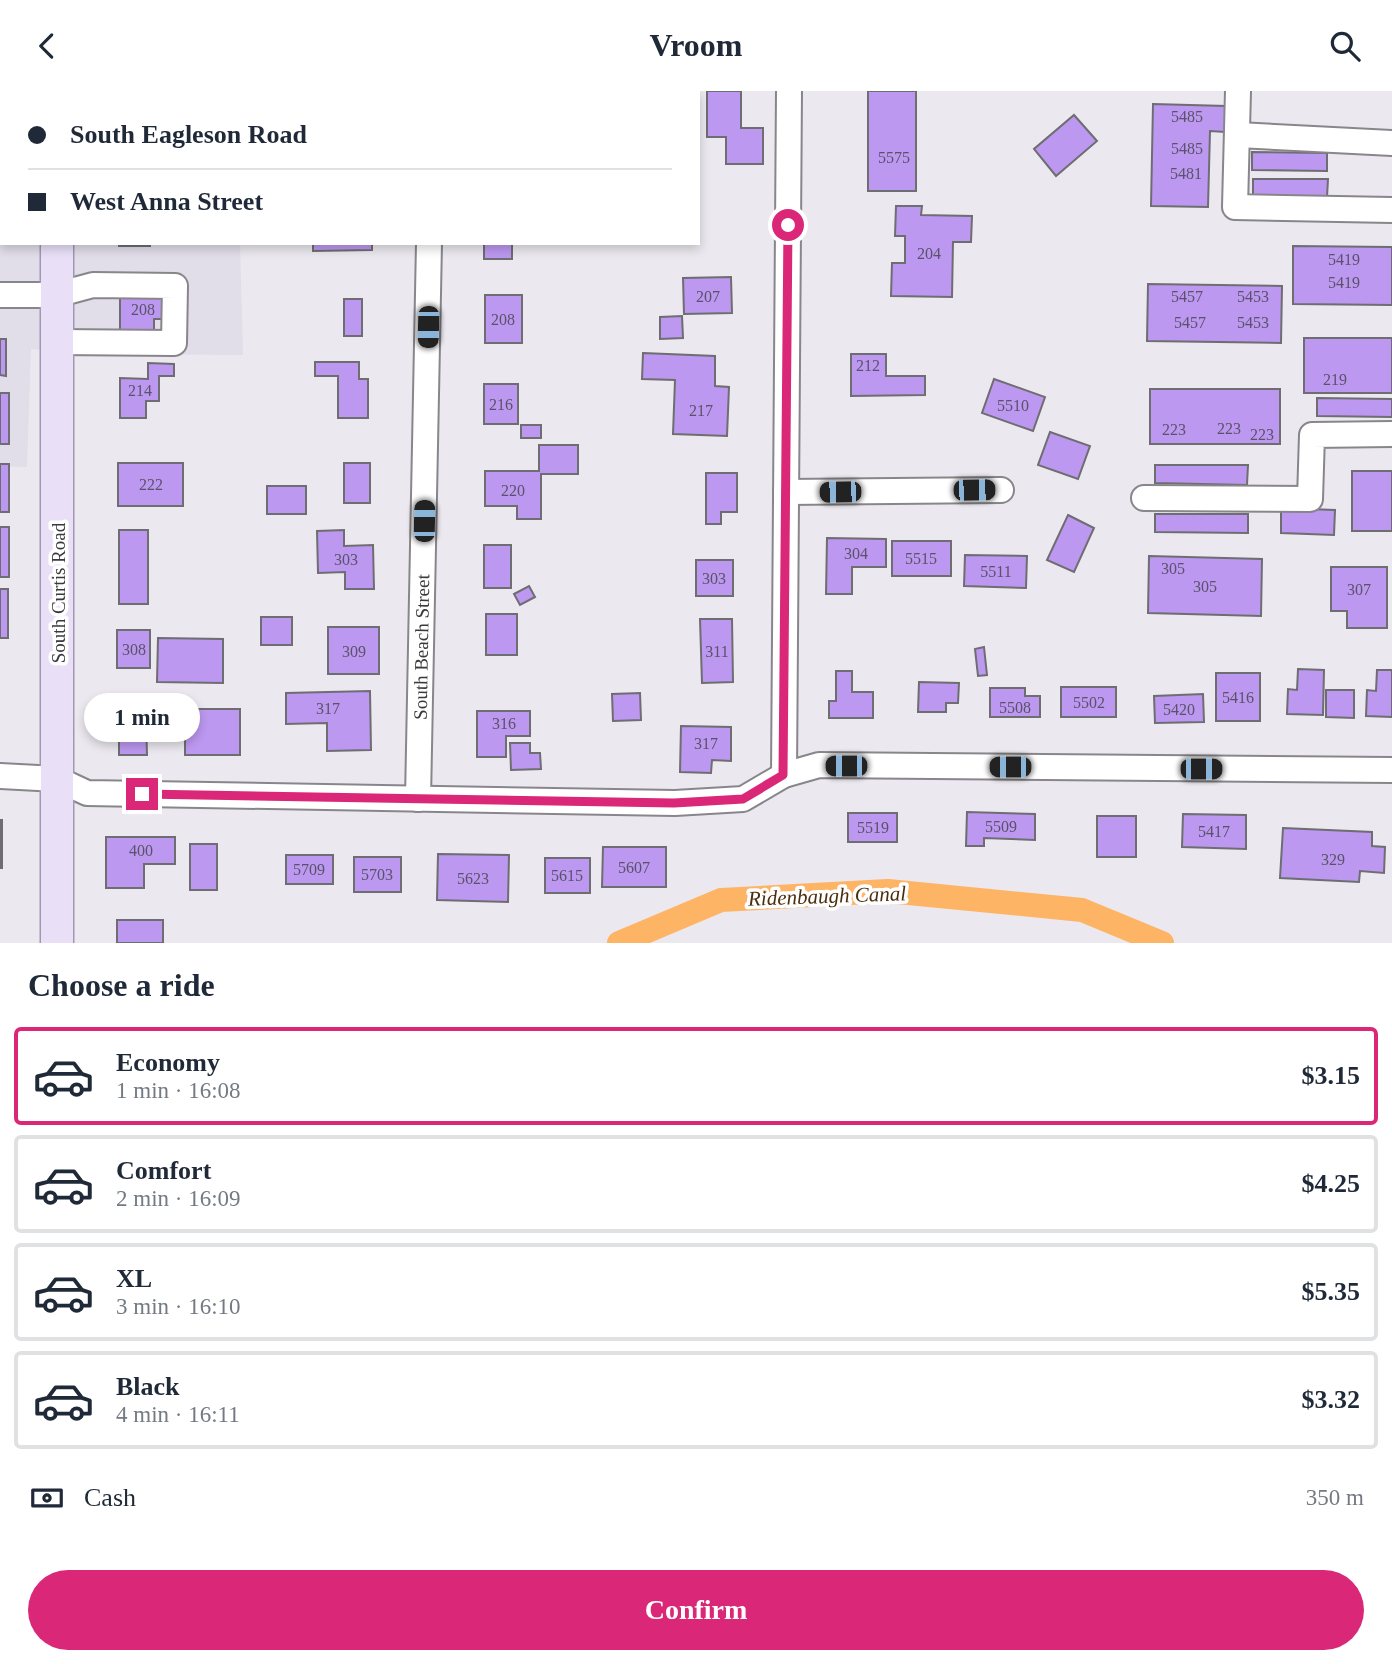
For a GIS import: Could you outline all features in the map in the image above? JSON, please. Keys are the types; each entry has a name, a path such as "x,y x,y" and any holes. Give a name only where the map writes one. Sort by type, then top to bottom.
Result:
{"main road":[{"name":"South Curtis Road","path":"57,245 57,943"}],"street":[{"path":"783,775 789,91"},
{"path":"1238,91 1235,207 1392,209"},
{"path":"1238,135 1392,143"},
{"name":"South Beach Street","path":"418,799 429,245"},
{"path":"0,295 57,295 93,285 175,286 174,343 57,342"},
{"path":"1144,498 1310,499 1312,435 1392,434"},
{"path":"786,492 1001,490"},
{"path":"0,776 57,779 87,793 674,803 743,799 783,775 819,765 1392,770"}],"shaded area":[{"path":"0,245 240,245 243,355 102,354 31,349 27,467 0,466"}],"building":[{"path":"707,91 741,91 741,128 763,128 763,164 726,164 726,137 707,137"},
{"path":"868,91 916,91 916,191 868,191"},
{"path":"1153,104 1226,106 1225,132 1210,131 1208,207 1151,206"},
{"path":"1074,115 1097,141 1056,176 1034,149"},
{"path":"1252,152 1327,153 1327,171 1252,170"},
{"path":"1253,179 1328,179 1327,197 1253,197"},
{"path":"896,206 922,206 921,215 972,216 971,242 953,242 952,297 891,296 892,263 905,263 905,236 895,236"},
{"path":"119,245 150,245 150,246"},
{"path":"313,245 372,245 372,250 313,251"},
{"path":"484,245 512,245 512,259 484,259"},
{"path":"1293,246 1392,247 1392,305 1293,304"},
{"path":"731,277 732,313 684,314 683,278"},
{"path":"1148,284 1282,286 1281,343 1147,341"},
{"path":"485,295 522,295 522,343 485,343"},
{"path":"120,298 166,298 166,319 154,319 154,336 120,336"},
{"path":"344,299 362,299 362,336 344,336"},
{"path":"682,316 683,338 660,339 660,317"},
{"path":"1304,338 1392,338 1392,393 1304,393"},
{"path":"0,339 6,339 6,376 0,375"},
{"path":"643,353 715,356 715,386 729,387 727,436 673,434 675,380 642,379"},
{"path":"851,354 886,354 886,376 925,376 925,395 851,396"},
{"path":"315,362 359,362 359,379 368,379 368,418 338,418 338,376 315,376"},
{"path":"148,363 174,364 174,376 159,376 159,401 146,401 146,418 120,418 120,378 148,379"},
{"path":"994,379 1045,397 1033,431 982,413"},
{"path":"484,384 518,384 518,424 484,424"},
{"path":"1150,389 1280,389 1280,444 1150,444"},
{"path":"0,393 9,393 9,444 0,444"},
{"path":"1317,398 1392,399 1392,417 1317,416"},
{"path":"521,425 541,425 541,438 521,438"},
{"path":"1050,432 1090,446 1078,479 1038,465"},
{"path":"539,445 578,445 578,474 541,474 541,519 517,519 517,506 485,506 485,471 539,471"},
{"path":"118,463 183,463 183,506 118,506"},
{"path":"344,463 370,463 370,503 344,503"},
{"path":"0,464 9,464 9,512 0,512"},
{"path":"1155,465 1248,465 1247,485 1155,483"},
{"path":"1352,471 1392,471 1392,531 1352,531"},
{"path":"706,473 737,473 737,512 721,512 721,524 706,524"},
{"path":"267,486 306,486 306,514 267,514"},
{"path":"1281,508 1335,510 1334,535 1281,533"},
{"path":"1155,514 1248,514 1248,533 1155,532"},
{"path":"1068,515 1094,528 1074,572 1047,560"},
{"path":"0,527 9,527 9,577 0,577"},
{"path":"119,530 148,530 148,604 119,604"},
{"path":"344,530 344,546 373,545 374,589 345,589 345,572 318,573 317,531"},
{"path":"827,538 886,539 886,567 852,567 852,594 826,594"},
{"path":"892,541 951,541 951,576 892,576"},
{"path":"484,545 511,545 511,588 484,588"},
{"path":"965,555 1027,556 1026,588 964,586"},
{"path":"1149,556 1262,559 1261,616 1148,613"},
{"path":"696,560 733,560 733,596 696,596"},
{"path":"1331,567 1387,567 1387,628 1347,628 1347,611 1331,611"},
{"path":"529,586 535,597 520,605 514,594"},
{"path":"0,589 8,589 8,638 0,638"},
{"path":"486,614 517,614 517,655 486,655"},
{"path":"261,617 292,617 292,645 261,645"},
{"path":"700,619 732,619 733,682 702,683"},
{"path":"328,627 379,627 379,674 328,674"},
{"path":"117,630 150,630 150,668 117,668"},
{"path":"158,638 223,639 223,683 157,682"},
{"path":"984,647 987,675 978,676 975,649"},
{"path":"1298,669 1324,670 1323,715 1287,714 1288,689 1297,690"},
{"path":"1377,670 1392,670 1392,717 1366,716 1367,690 1376,691"},
{"path":"836,671 852,671 852,692 873,692 873,718 829,718 829,701 836,701"},
{"path":"1216,673 1260,673 1260,721 1216,721"},
{"path":"919,682 959,683 958,703 946,703 946,712 918,712"},
{"path":"1061,687 1116,687 1116,717 1061,717"},
{"path":"990,688 1025,688 1025,696 1040,696 1040,717 990,717"},
{"path":"1326,690 1354,690 1354,718 1326,717"},
{"path":"370,691 371,750 327,751 327,723 286,724 286,693"},
{"path":"640,693 641,720 613,721 612,694"},
{"path":"1203,694 1204,722 1155,723 1154,696"},
{"path":"185,709 240,709 240,755 185,755"},
{"path":"477,711 530,711 530,736 506,736 506,757 477,757"},
{"path":"119,718 146,718 147,755 119,755"},
{"path":"681,726 731,727 731,761 712,760 711,773 680,772"},
{"path":"510,743 530,743 530,753 540,753 541,769 511,770"},
{"path":"967,812 1035,814 1035,840 984,838 984,846 966,846"},
{"path":"848,813 897,813 897,842 848,842"},
{"path":"1183,814 1246,815 1246,849 1182,847"},
{"path":"1097,816 1136,816 1136,857 1097,857"},
{"path":"2,820 2,868 0,868"},
{"path":"1283,828 1372,832 1372,846 1385,847 1384,873 1360,871 1359,882 1280,878"},
{"path":"106,837 175,837 175,864 144,864 144,888 106,888"},
{"path":"190,844 217,844 217,890 190,890"},
{"path":"603,847 666,847 666,887 602,887"},
{"path":"438,854 509,855 508,902 437,900"},
{"path":"286,855 333,855 333,884 286,884"},
{"path":"354,857 401,857 401,892 354,892"},
{"path":"545,858 590,858 590,893 545,893"},
{"path":"117,920 163,920 163,943 117,943"}],"waterway":[{"name":"Ridenbaugh Canal","path":"619,943 721,900 888,891 1082,910 1162,943"}],"route":[{"path":"142,794 674,803 743,799 764,789 783,775 788,225"}]}
